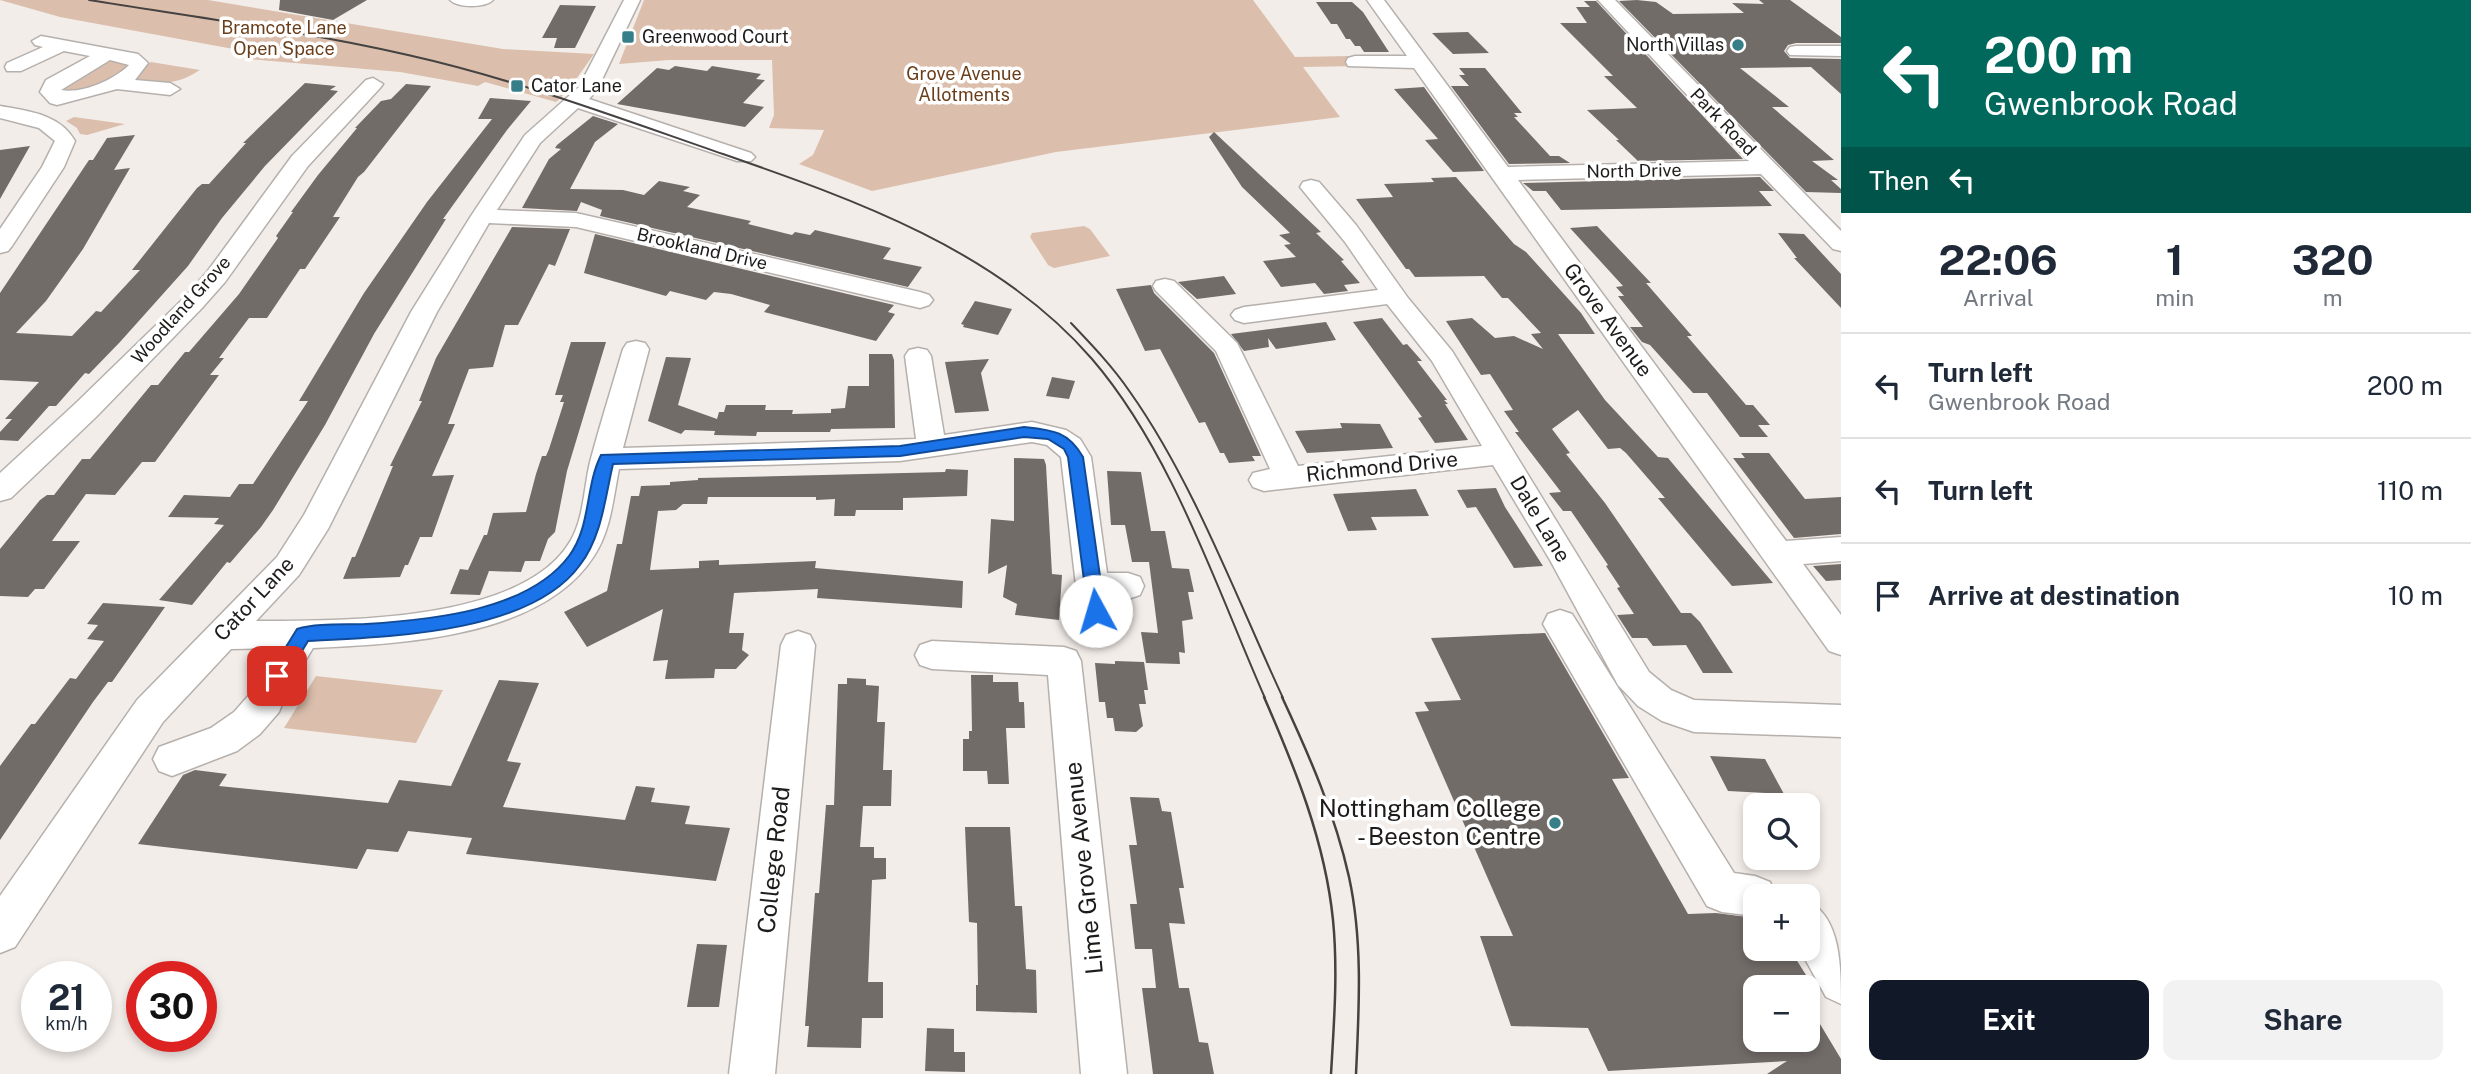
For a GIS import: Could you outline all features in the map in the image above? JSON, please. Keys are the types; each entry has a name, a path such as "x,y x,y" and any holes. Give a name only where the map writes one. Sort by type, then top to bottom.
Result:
{"street":[{"path":"458,0 485,0"},
{"name":"Cator Lane","path":"0,932 150,711 288,566 317,521 424,312 482,216 532,139 576,101 592,82 632,0"},
{"name":"Grove Avenue","path":"1375,0 1841,641"},
{"name":"Park Road","path":"1606,0 1841,244"},
{"path":"10,114 61,97 91,93 113,83 135,69 139,63 137,60 41,41"},
{"path":"14,67 62,45"},
{"path":"1796,51 1841,51"},
{"path":"61,97 50,92 52,84 107,54"},
{"path":"1355,62 1419,62"},
{"path":"113,83 170,89"},
{"name":"Woodland Grove","path":"0,490 86,410 193,303 216,277 300,161 373,84"},
{"path":"576,101 744,157"},
{"path":"0,246 46,178 65,141 56,128 10,114"},
{"name":"North Drive","path":"1502,174 1767,167"},
{"name":"Dale Lane","path":"1311,187 1358,244 1423,336 1443,357 1562,553 1630,675 1649,695 1675,711 1694,716 1841,721"},
{"name":"Brookland Drive","path":"482,216 576,220 920,300"},
{"name":"Richmond Drive","path":"1165,286 1214,332 1218,351 1277,471 1500,453"},
{"path":"1244,315 1296,301 1393,296"},
{"path":"221,635 377,630 454,620 491,612 537,592 564,573 588,538 636,349"},
{"path":"918,356 932,447"},
{"path":"606,459 900,451 1032,432 1051,435 1066,442 1076,457 1095,598 1128,586"},
{"path":"1777,554 1841,549"},
{"path":"1560,624 1722,892 1743,895"},
{"path":"172,759 223,740 247,723 266,702 270,687 303,634"},
{"name":"College Road","path":"752,1074 798,645"},
{"name":"Lime Grove Avenue","path":"932,655 1064,662 1104,1074"},
{"path":"1623,730 1659,724 1675,711"},
{"path":"1820,944 1841,982"}],"green space":[{"name":"Bramcote Lane Open Space","path":"0,0 208,0 503,49 594,54 567,92 556,102 485,82 478,86 400,72 248,59 255,53 60,17"},
{"name":"Grove Avenue Allotments","path":"644,0 1253,0 1295,57 1351,56 1358,66 1303,67 1340,117 1056,152 872,191 799,164 813,155 824,130 769,128 774,115 772,60 669,60 619,64"},
{"path":"118,59 131,66 96,89 59,92 59,82"},
{"path":"151,62 200,70 183,79 169,82 136,80 133,77"},
{"path":"74,117 125,124 87,135 80,134 77,128 66,121"},
{"path":"1084,226 1090,229 1110,256 1054,268 1048,265 1030,237 1032,233"},
{"path":"316,676 443,690 416,743 284,728"}],"building":[{"path":"280,0 367,0 333,20 279,10"},
{"path":"1759,0 1790,0 1841,37 1841,43 1796,43 1788,45 1784,51 1790,58 1841,59 1841,94 1811,67 1740,68 1789,107 1772,107 1834,160 1812,161 1838,180 1831,180 1841,189 1841,193 1806,192 1619,1 1656,2 1673,14 1744,13 1732,3 1764,4"},
{"path":"1584,1 1596,1 1743,159 1638,161 1616,140 1619,140 1587,110 1637,108 1604,76 1613,76 1560,23 1587,23 1576,7 1590,7"},
{"path":"1316,2 1352,2 1363,12 1389,52 1364,52 1360,46 1355,46 1350,39 1346,39 1337,24 1331,24"},
{"path":"560,5 596,6 575,48 554,48 557,38 542,38"},
{"path":"1468,32 1489,53 1453,54 1432,33"},
{"path":"675,66 707,71 712,66 761,74 756,79 765,80 743,103 764,107 745,127 617,104 657,68 669,70"},
{"path":"1459,68 1485,68 1522,113 1514,113 1518,117 1514,117 1550,156 1559,156 1570,163 1509,164 1451,86 1469,86 1459,75 1465,75"},
{"path":"305,83 336,86 330,90 338,91 265,166 222,218 188,266 120,342 89,374 85,373 56,406 49,406 18,441 0,440 0,432 12,419 5,419 39,382 0,380 0,293 89,160 93,160 107,138 135,135 114,170 130,168 83,249 46,301 16,333 72,336 96,311 101,312 140,270 132,270 197,188 202,184 209,184 246,143 243,143"},
{"path":"406,84 431,86 358,177 333,217 340,217 267,318 249,318 219,358 224,358 210,375 219,375 155,462 142,462 115,495 86,494 52,541 80,541 44,589 35,589 28,597 0,596 0,549 40,500 47,495 54,495 82,459 90,459 151,385 158,385 185,352 189,352 239,294 278,238 276,236 291,212 355,128 381,101 391,99"},
{"path":"1424,87 1484,171 1453,172 1425,140 1438,139 1394,89"},
{"path":"490,98 531,101 443,219 446,219 374,334 325,425 273,510 192,605 159,600 224,525 214,524 219,518 168,517 184,495 230,497 239,484 253,484 308,401 299,401 364,293 427,202 492,119 478,119"},
{"path":"593,116 618,124 595,142 570,189 623,190 644,195 659,181 690,187 683,191 700,195 687,207 751,221 748,224 792,235 795,232 810,235 815,230 891,248 883,259 922,267 908,287 600,216 602,210 581,202 577,211 522,208 549,159 561,149 555,148 557,145"},
{"path":"1214,132 1321,232 1316,233 1344,260 1341,261 1360,283 1344,285 1348,291 1324,294 1315,283 1281,287 1263,261 1296,257 1284,245 1291,244 1279,235 1290,233 1242,187 1209,137"},
{"path":"30,146 0,199 0,150"},
{"path":"1456,177 1514,244 1526,252 1581,313 1595,334 1558,334 1605,400 1658,457 1668,458 1773,583 1732,586 1658,498 1665,498 1626,453 1620,448 1608,449 1578,410 1552,429 1570,453 1566,454 1605,503 1681,613 1691,613 1700,622 1733,673 1703,673 1686,645 1653,646 1647,638 1632,638 1617,615 1634,614 1617,588 1620,587 1606,566 1608,565 1571,511 1563,511 1549,493 1561,492 1515,432 1519,432 1504,411 1513,410 1490,374 1481,375 1446,321 1472,318 1495,338 1514,336 1543,349 1531,334 1541,333 1508,298 1502,298 1484,276 1415,277 1406,269 1356,199 1393,197 1384,184 1434,182 1431,178"},
{"path":"1760,177 1774,191 1759,191 1772,206 1561,210 1546,191 1533,191 1523,183"},
{"path":"1597,226 1651,283 1646,283 1746,405 1753,405 1770,425 1758,425 1768,437 1740,437 1707,393 1693,393 1650,345 1642,342 1630,327 1643,327 1618,296 1624,296 1616,287 1623,286 1570,228"},
{"path":"512,227 570,229 555,266 549,264 518,325 505,325 493,367 469,369 448,424 455,424 432,476 454,475 432,537 420,537 400,577 343,579 393,466 390,466 422,401 419,401 436,358"},
{"path":"1778,233 1804,234 1841,274 1841,308 1794,258 1797,258"},
{"path":"595,234 894,305 888,312 895,314 876,341 764,312 770,305 731,294 714,292 706,300 670,291 666,296 584,273"},
{"path":"1224,276 1236,294 1197,299 1178,282"},
{"path":"1151,285 1154,293 1214,353 1261,456 1252,456 1255,461 1229,463 1224,453 1220,453 1205,422 1199,423 1160,349 1145,351 1116,289"},
{"path":"975,301 1012,309 998,335 963,327 961,324"},
{"path":"1382,318 1403,345 1407,344 1422,361 1417,361 1447,400 1444,400 1448,404 1445,404 1468,440 1435,443 1418,418 1422,417 1353,322"},
{"path":"1326,322 1336,340 1276,349 1268,338 1269,347 1244,351 1231,334"},
{"path":"571,342 606,342 567,471 555,532 548,539 540,561 525,561 521,572 489,571 480,595 450,594 460,569 468,570 484,535 487,535 493,513 526,512 542,456 546,456 549,449 564,402 560,402 563,395 555,395"},
{"path":"869,354 892,354 895,428 831,429 830,432 757,432 756,436 714,435 715,431 685,430 681,434 648,421 666,357 691,358 678,405 717,419 719,412 724,412 726,405 766,405 765,410 793,410 792,414 831,413 831,409 845,408 848,386 869,386"},
{"path":"989,359 981,373 989,411 955,413 945,362"},
{"path":"1052,377 1075,381 1069,399 1046,396"},
{"path":"1340,423 1380,424 1393,448 1307,453 1295,431 1342,428"},
{"path":"1741,453 1769,453 1805,499 1841,497 1841,534 1794,538 1733,458 1745,458"},
{"path":"1014,458 1044,459 1046,465 1052,574 1062,575 1059,620 1015,615 1017,604 1003,597 1007,565 988,574 991,519 1014,521"},
{"path":"946,469 968,470 967,496 903,498 903,510 856,510 855,516 834,516 835,499 708,497 707,504 683,504 676,510 658,511 650,570 699,568 699,561 719,560 719,565 816,561 815,568 963,581 962,608 817,598 818,589 734,593 729,633 744,633 742,650 749,655 736,669 715,669 714,678 665,679 668,660 653,661 663,609 587,647 564,612 607,591 617,544 622,544 631,496 639,496 641,486 670,485 670,482 698,478 945,472"},
{"path":"1107,471 1141,472 1151,531 1165,531 1172,568 1189,569 1194,592 1188,592 1193,619 1182,621 1185,653 1179,652 1180,664 1146,663 1141,632 1158,633 1149,562 1132,562 1125,525 1111,525"},
{"path":"1496,488 1543,566 1514,568 1476,507 1467,508 1457,490"},
{"path":"1416,489 1429,516 1371,517 1377,530 1348,531 1333,494"},
{"path":"1841,564 1841,580 1826,581 1813,566"},
{"path":"103,603 165,607 112,682 108,682 93,702 0,840 0,766 31,724 35,724 70,678 76,679 104,641 87,639 98,625 87,624"},
{"path":"1545,633 1629,778 1612,779 1688,914 1716,913 1743,916 1743,961 1797,961 1806,975 1743,975 1743,1052 1820,1052 1820,1024 1841,1059 1841,1074 1767,1074 1787,1061 1608,1071 1588,1028 1511,1026 1480,936 1513,936 1415,712 1429,711 1424,702 1461,700 1431,638"},
{"path":"1115,661 1144,662 1148,690 1144,690 1146,704 1139,704 1143,726 1136,732 1115,731 1113,718 1107,718 1105,702 1099,702 1095,663 1115,664"},
{"path":"971,675 993,675 993,682 1018,682 1019,702 1024,702 1025,728 1006,728 1009,784 988,784 987,771 963,771 963,739 969,739 969,731 972,731"},
{"path":"847,678 866,679 866,685 879,686 877,722 885,722 883,770 892,770 891,806 863,806 860,847 874,847 874,858 886,858 886,879 872,880 868,982 883,982 883,1018 862,1018 861,1048 807,1047 809,1026 805,1026 815,893 819,893 826,805 834,805 838,684 847,684"},
{"path":"499,680 539,683 507,761 521,763 503,807 625,820 636,786 655,788 651,802 690,806 685,824 730,828 716,881 466,854 472,838 408,831 398,852 367,849 357,869 138,844 183,775 195,770 227,774 219,786 388,803 399,780 451,786"},
{"path":"1710,756 1765,759 1783,793 1765,793 1728,791"},
{"path":"1130,797 1159,798 1162,811 1171,812 1184,888 1179,888 1185,924 1169,923 1179,988 1189,988 1199,1042 1208,1043 1214,1074 1153,1074 1142,988 1156,988 1152,949 1135,949 1130,904 1137,904 1129,845 1137,845"},
{"path":"965,827 1010,827 1015,906 1022,906 1026,969 1036,970 1037,1013 976,1011 977,923 969,922"},
{"path":"697,944 727,945 719,1007 687,1007"},
{"path":"927,1028 954,1029 954,1052 965,1052 965,1072 925,1071"}],"tram line":[{"path":"89,0 329,39 408,55 527,87 823,190 873,210 969,258 1013,287 1055,321 1092,359 1120,396 1169,478 1210,566 1265,698"},
{"path":"1071,323 1123,383 1174,463 1213,541 1283,698"},
{"path":"1264,697 1307,806 1329,891 1335,958 1331,1074"},
{"path":"1282,697 1329,808 1349,877 1358,950 1356,1074"}],"place":[{"name":"Greenwood Court","path":"628,37"},
{"name":"North Villas","path":"1738,45"},
{"name":"Cator Lane","path":"517,86"},
{"name":"Nottingham College - Beeston Centre","path":"1555,823"}],"route":[{"path":"277,676 303,634 377,630 454,620 491,612 526,599 550,584 574,562 588,538 606,459 900,451 1012,433 1042,432 1062,440 1070,446 1076,457 1096,611"}]}
